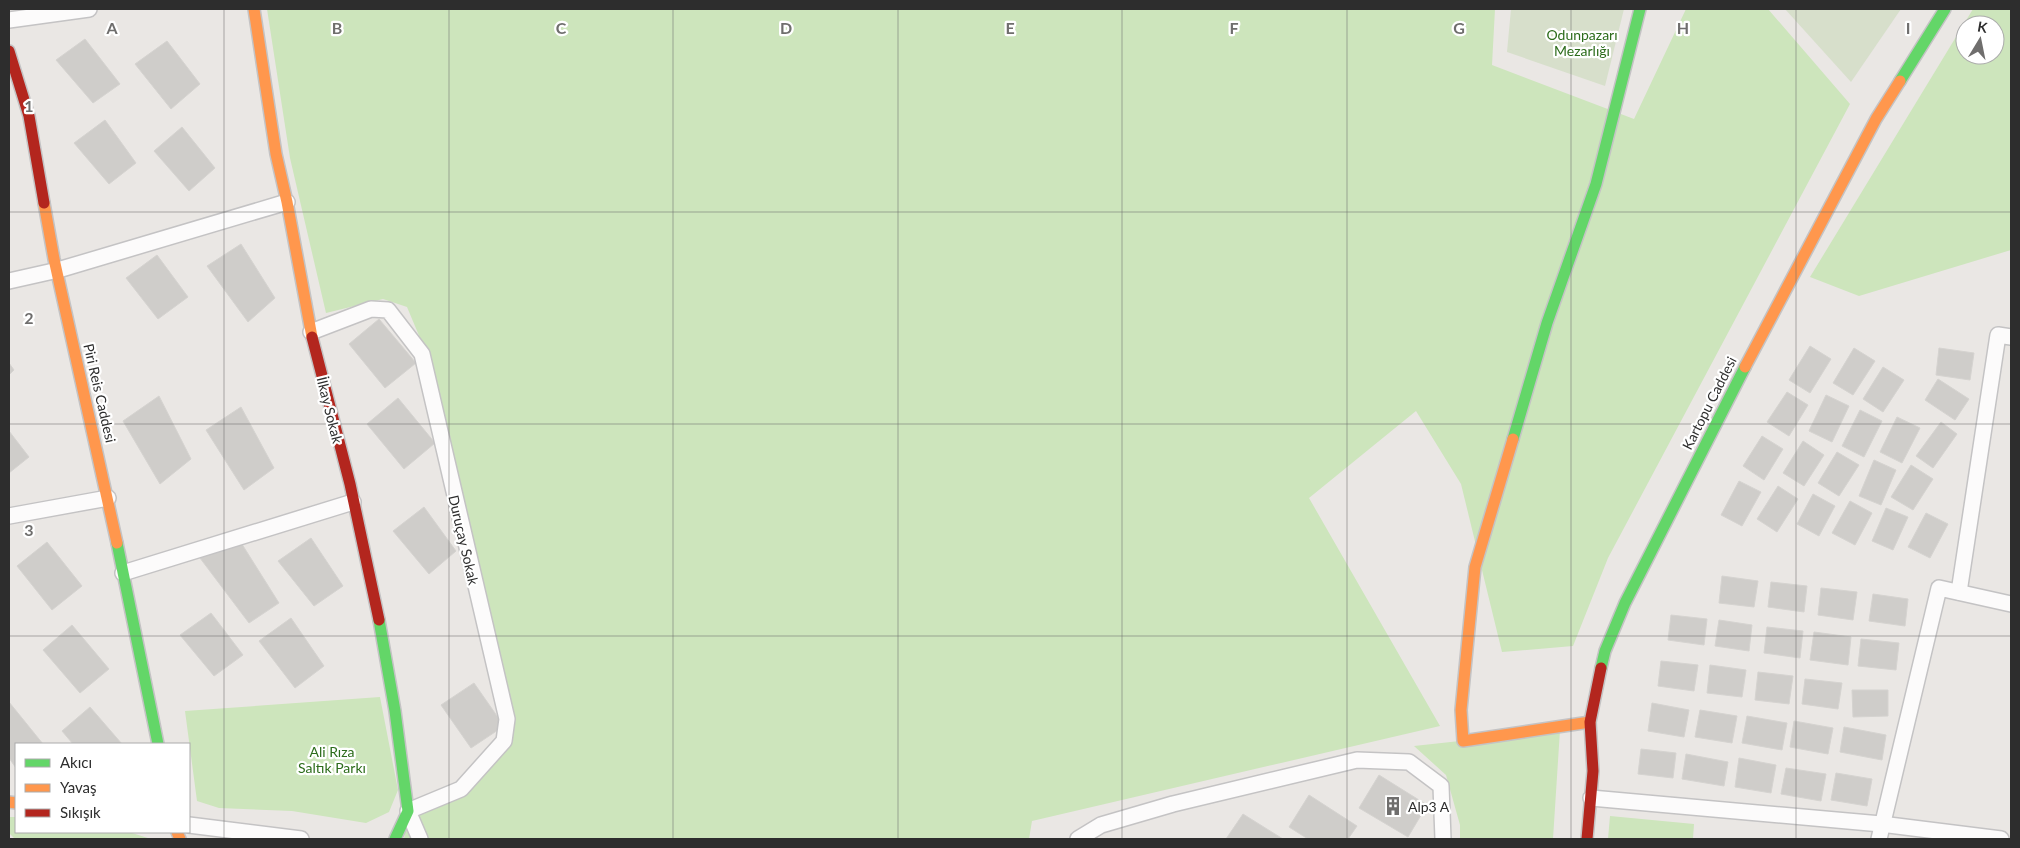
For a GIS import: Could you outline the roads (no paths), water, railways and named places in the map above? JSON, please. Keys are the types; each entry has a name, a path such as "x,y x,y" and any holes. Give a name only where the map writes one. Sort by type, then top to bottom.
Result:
{"street":[{"path":"9,20 89,9"},
{"name":"İlkay Sokak","path":"254,9 276,154 287,202 311,332 353,502 376,611 391,693 408,811 420,839"},
{"path":"1590,722 1464,741 1462,710 1475,567 1548,323 1596,184 1640,9"},
{"name":"Kartopu Caddesi","path":"1587,839 1593,771 1590,722 1605,651 1629,594 1768,321 1866,137 1945,9"},
{"name":"Piri Reis Caddesi","path":"9,50 29,116 58,270 108,498 158,743"},
{"path":"9,281 58,270 287,202"},
{"name":"Duruçay Sokak","path":"311,332 371,309 388,310 422,354 507,719 504,741 461,788 408,811"},
{"path":"1960,592 1998,335 2011,337"},
{"path":"9,516 108,498"},
{"path":"123,573 353,502"},
{"path":"1880,832 1939,588 2011,604"},
{"path":"1078,839 1101,825 1173,804 1357,760 1409,762 1441,786 1443,839"},
{"path":"1591,798 1880,832 2001,839"},
{"path":"395,839 408,811"},
{"path":"190,825 301,839"}],"place":[{"name":"Alp3 A","path":"1393,806"}],"park label":[{"name":"Odunpazarı Mezarlığı","path":"1582,42"},
{"name":"Ali Rıza Saltık Parkı","path":"332,760"}]}
